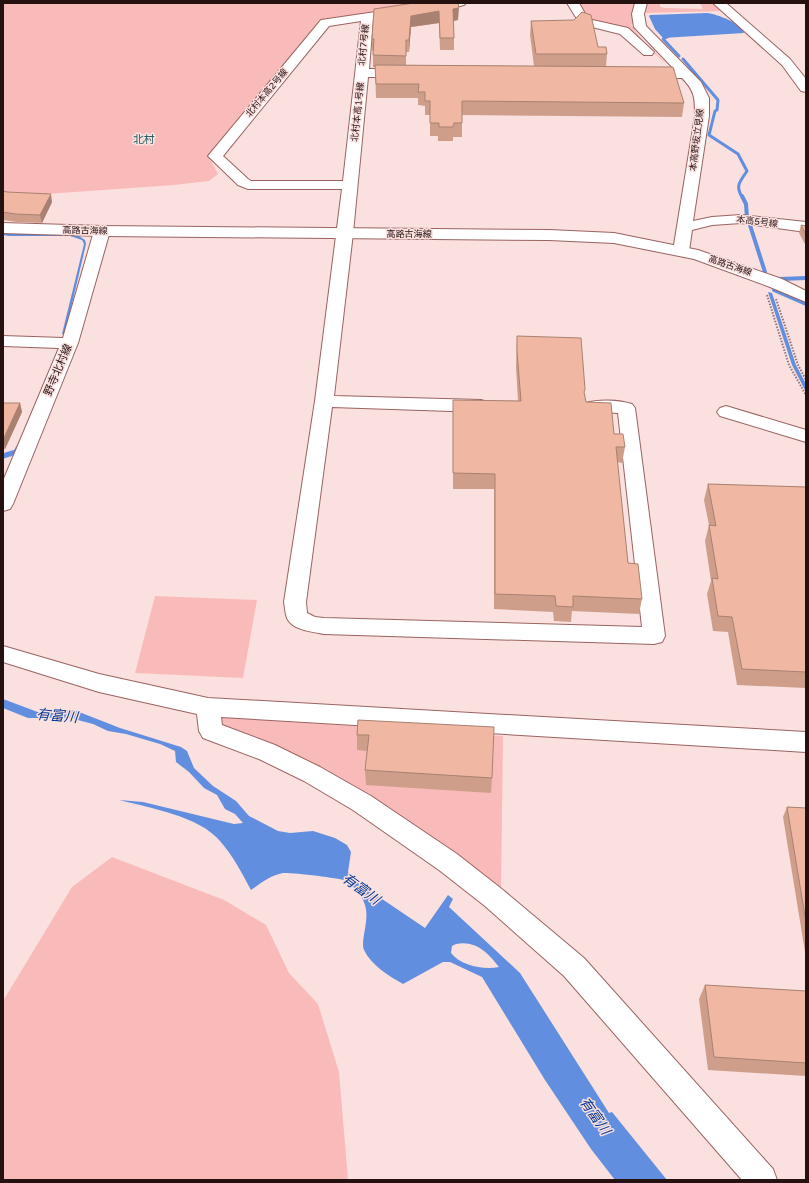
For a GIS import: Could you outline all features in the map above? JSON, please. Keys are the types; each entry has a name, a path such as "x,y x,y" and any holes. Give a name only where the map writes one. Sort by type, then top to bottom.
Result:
{"main road":[{"name":"高路古海線","path":"3,228 102,231 549,235 614,238 698,255 765,279 806,297"}],"street":[{"name":"北村本高2号線","path":"350,185 248,185 215,156 325,23 460,3"},
{"path":"573,3 584,22 624,31 659,62 649,74"},
{"name":"本高野坂立見線","path":"641,3 638,14 640,27 683,74 696,85 702,98 702,116 680,251"},
{"path":"719,3 786,62 806,88"},
{"name":"北村7号線","path":"362,73 367,17"},
{"name":"北村本高1号線","path":"418,73 362,73 345,233 324,401 295,602 297,617 311,624 324,626 654,636 626,408 592,407"},
{"path":"633,74 683,74"},
{"name":"本高5号線","path":"684,227 720,220 741,219 806,227"},
{"name":"野寺北村線","path":"3,504 10,465 70,343 102,231"},
{"path":"3,341 70,343"},
{"path":"324,401 499,406"},
{"path":"726,412 806,436"},
{"path":"3,654 99,683 208,707 282,710 406,719 806,742"},
{"path":"208,707 211,731 267,752 312,774 362,803 448,862 494,898 574,967 762,1180"}],"path":[{"path":"765,279 774,294 798,365 806,380"},
{"path":"765,279 766,291 790,365 806,395"}],"shaded area":[{"path":"3,3 439,3 320,20 208,155 218,174 209,181 174,185 46,194 11,193 3,191"},
{"path":"576,3 636,3 634,23 631,25 644,42 664,62 628,30 591,22"},
{"path":"645,3 660,3 660,7 665,8 703,9 700,3 717,3 726,11 643,13"},
{"path":"155,596 257,600 243,678 135,673"},
{"path":"221,717 503,736 501,889 224,729"},
{"path":"112,857 224,900 266,925 289,973 318,1004 339,1072 348,1180 3,1180 3,1001 72,887"}],"water":[{"path":"707,13 717,15 734,23 742,29 744,33 663,38 655,29 649,16 650,15"},
{"path":"3,234 71,234 79,236 85,240 86,244 65,334 62,334 84,244 82,240 70,236 9,236"},
{"path":"768,292 772,293 796,365 806,384 806,392 792,365"},
{"name":"有富川","path":"3,699 43,714 74,710 120,728 181,747 187,751 194,768 213,786 236,801 249,816 278,831 290,833 313,831 335,838 347,845 351,852 348,872 351,878 425,928 448,895 453,899 449,907 520,973 609,1113 612,1112 667,1180 615,1180 591,1149 545,1080 482,977 450,962 443,962 403,984 386,974 371,961 363,946 366,917 364,901 354,887 347,882 333,878 283,873 270,877 251,890 229,853 211,832 200,825 173,814 119,800 143,802 234,824 243,823 235,814 225,809 217,795 204,788 189,772 176,762 175,751 160,744 126,734 108,731 93,724 70,718 28,718 3,708","holes":["463,943 470,944 481,949 499,967 487,968 473,966 461,961 451,953 452,946"]}],"building":[{"path":"414,3 458,3 459,8 453,9 454,38 440,38 439,11 411,16 409,40 406,40 406,56 373,55 374,39 372,39 374,9"},
{"path":"582,12 591,15 598,47 606,47 607,54 536,54 531,21 574,20"},
{"path":"375,65 673,67 684,103 462,101 462,123 454,123 453,127 439,127 439,123 430,123 430,101 425,101 425,92 418,92 419,84 376,84"},
{"path":"3,191 51,194 40,215 15,214 3,212"},
{"path":"801,225 806,226 806,235"},
{"path":"517,336 581,338 584,392 586,402 611,403 614,434 623,434 625,447 616,447 628,563 638,564 642,599 573,596 573,607 556,606 555,596 495,594 495,474 453,473 453,400 521,401"},
{"path":"3,403 20,403 3,440"},
{"path":"708,484 806,487 806,672 742,669 732,617 718,616 712,578 718,579 709,525 716,526"},
{"path":"358,720 494,727 492,778 365,770 369,735 357,735"},
{"path":"787,807 806,808 806,922"},
{"path":"705,985 806,991 806,1063 714,1057"}],"waterway":[{"path":"671,35 663,39 679,56"},
{"path":"683,59 718,100 717,110 715,111 709,135 738,154 747,171 739,184 742,197"},
{"path":"742,196 746,204 747,218"},
{"path":"749,222 765,272"},
{"path":"780,279 806,278"},
{"path":"774,290 806,304"},
{"path":"3,456 16,452 18,448"}],"district":[{"name":"北村","path":"144,139"}]}
